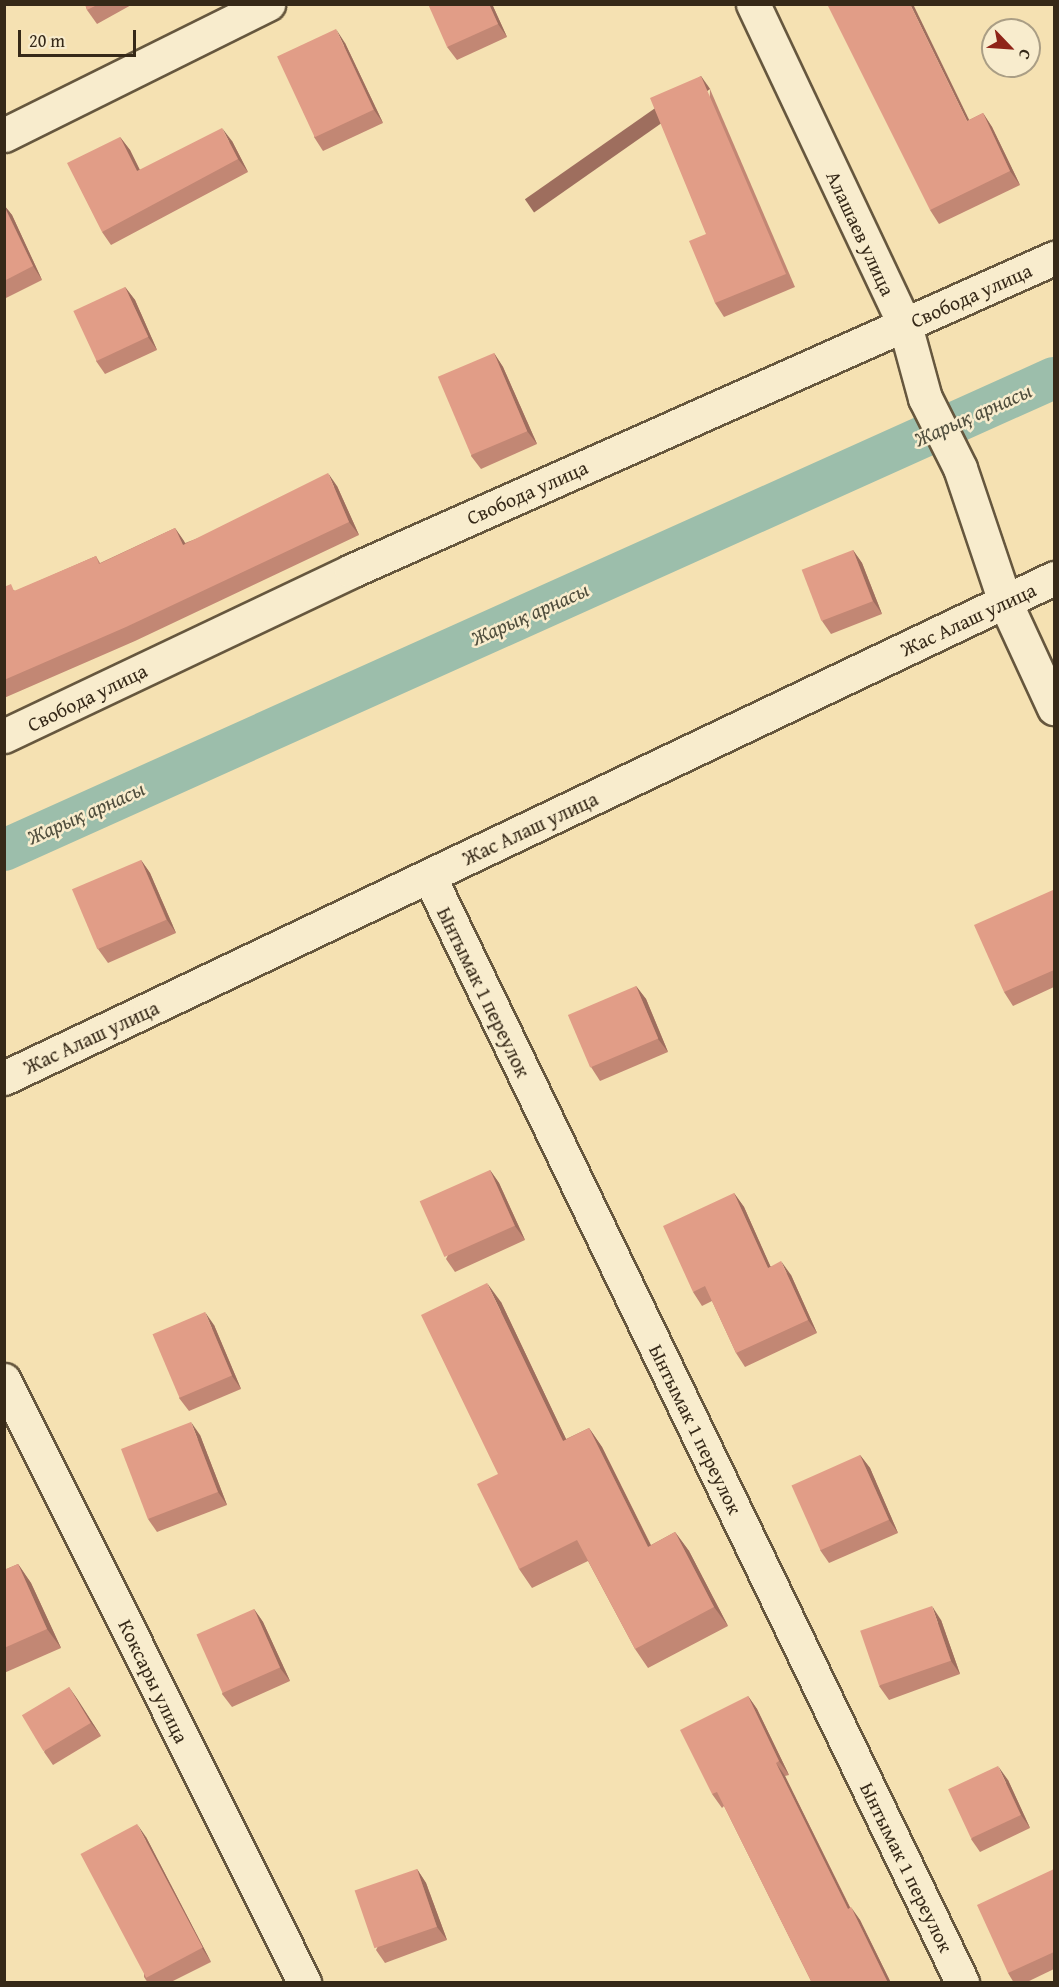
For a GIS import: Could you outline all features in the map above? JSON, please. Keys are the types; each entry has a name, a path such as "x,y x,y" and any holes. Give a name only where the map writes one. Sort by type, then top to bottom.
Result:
{"street":[{"path":"4,135 268,4"},
{"name":"Алашаев улица","path":"753,4 905,325 925,398 960,468 1005,602 1054,708"},
{"name":"Свобода улица","path":"4,736 351,571 1054,258"},
{"name":"Жас Алаш улица","path":"4,1078 1054,578"},
{"name":"Ынтымак 1 переулок","path":"429,876 963,1983"},
{"name":"Коксары улица","path":"4,1380 304,1983"}],"building":[{"path":"85,4 99,4 87,10"},
{"path":"428,4 489,4 498,24 447,47"},
{"path":"827,4 910,4 967,121 983,113 1010,171 930,210"},
{"path":"336,29 374,110 315,137 277,56"},
{"path":"701,76 786,274 715,303 689,241 706,234 650,98"},
{"path":"222,128 238,159 102,232 67,163 120,137 137,171"},
{"path":"4,206 33,266 4,281"},
{"path":"125,287 148,337 97,361 73,311"},
{"path":"494,353 527,431 471,455 438,377"},
{"path":"328,473 349,522 126,627 4,680 4,587 11,584 14,591 96,556 99,564 175,528 183,545"},
{"path":"853,550 873,601 821,621 802,570"},
{"path":"141,860 166,920 97,949 72,889"},
{"path":"1053,890 1054,970 1004,992 974,925"},
{"path":"636,986 658,1038 590,1067 568,1015"},
{"path":"490,1170 515,1226 444,1257 420,1201"},
{"path":"734,1193 768,1268 781,1261 808,1320 736,1353 705,1286 693,1292 663,1226"},
{"path":"487,1283 563,1441 589,1428 648,1547 675,1532 714,1607 635,1649 577,1540 519,1569 477,1484 498,1474 421,1315"},
{"path":"205,1312 232,1376 179,1398 153,1334"},
{"path":"191,1422 218,1492 148,1519 121,1449"},
{"path":"860,1455 889,1520 820,1550 791,1486"},
{"path":"18,1564 47,1629 4,1648 4,1570"},
{"path":"932,1606 951,1661 879,1686 860,1631"},
{"path":"254,1609 280,1667 222,1693 196,1635"},
{"path":"69,1687 91,1723 43,1751 22,1715"},
{"path":"748,1696 779,1761 776,1763 848,1909 851,1907 888,1983 812,1983 717,1792 712,1794 680,1730"},
{"path":"998,1766 1021,1815 971,1838 948,1789"},
{"path":"137,1824 203,1948 146,1978 80,1854"},
{"path":"417,1869 437,1927 374,1948 355,1890"},
{"path":"1054,1869 1054,1952 1008,1973 977,1905"}],"waterway":[{"name":"Жарық арнасы","path":"4,850 1054,378"}]}
